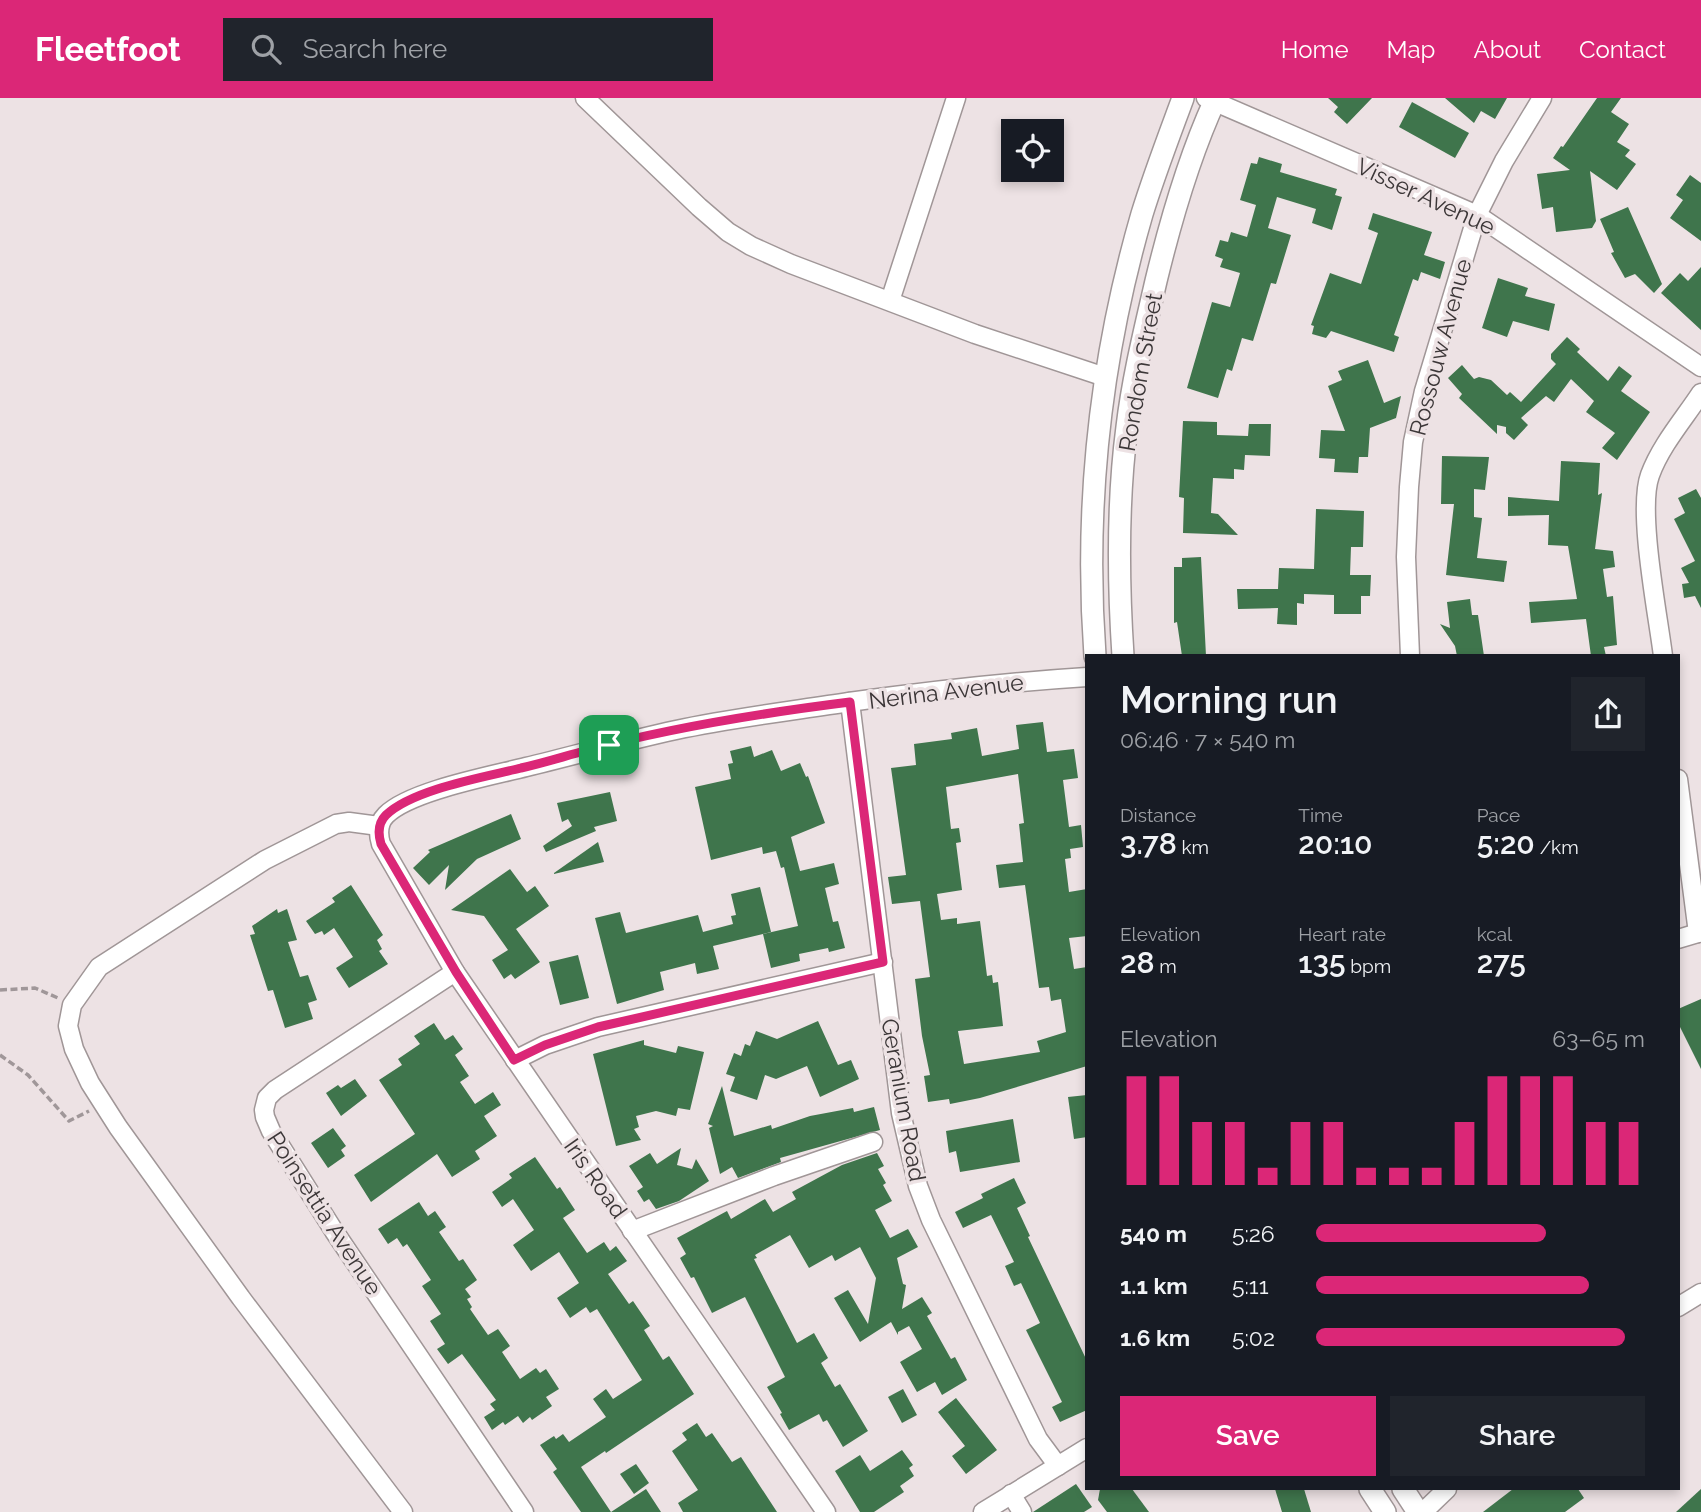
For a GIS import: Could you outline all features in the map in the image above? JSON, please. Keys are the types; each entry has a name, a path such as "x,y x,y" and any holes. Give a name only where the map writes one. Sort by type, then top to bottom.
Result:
{"street":[{"path":"584,98 728,232 751,246 791,264 975,334 1105,377"},
{"path":"890,301 956,98"},
{"name":"Rondom Street","path":"1095,654 1091,501 1105,377 1125,281 1143,213 1183,98"},
{"name":"Rossouw Avenue","path":"1410,654 1406,557 1413,442 1424,391 1477,215 1504,161 1542,98"},
{"name":"Rondom Street","path":"1123,654 1119,592 1121,503 1126,428 1132,390 1141,341 1171,219 1212,99"},
{"name":"Visser Avenue","path":"1212,99 1477,215 1701,367"},
{"path":"1663,654 1647,530 1649,477 1659,456 1701,393"},
{"name":"Nerina Avenue","path":"379,831 385,816 399,806 448,787 609,745 758,715 1006,682 1085,677"},
{"name":"Geranium Road","path":"850,702 901,1113 923,1201 1038,1439 1058,1466"},
{"path":"1680,794 1699,932 1680,938"},
{"path":"379,831 349,822 337,824 265,860 99,967 72,1005 68,1026 69,1035 90,1083 103,1104 241,1298 403,1512"},
{"name":"Iris Road","path":"379,831 456,972 826,1512"},
{"path":"514,1060 545,1045 598,1027 883,962"},
{"name":"Poinsettia Avenue","path":"456,972 275,1090 267,1098 264,1117 334,1231 524,1512"},
{"path":"632,1231 774,1176 873,1142"},
{"path":"1680,1306 1701,1293"},
{"path":"983,1512 1085,1449"},
{"path":"1371,1490 1385,1512"},
{"path":"1405,1490 1418,1512"},
{"path":"1423,1512 1446,1490"},
{"path":"1011,1494 1022,1512"}],"path":[{"path":"0,990 35,988 72,1005"},
{"path":"0,1055 28,1075 69,1121 103,1104"}],"building":[{"path":"1328,98 1372,98 1347,124 1334,112 1338,107"},
{"path":"1445,98 1507,98 1495,119 1481,111 1474,123"},
{"path":"1597,98 1621,98 1611,112 1629,124 1617,142 1630,150 1625,156 1636,164 1617,190 1590,171 1596,221 1592,228 1556,232 1553,207 1542,209 1537,174 1570,170 1553,158"},
{"path":"1412,102 1469,133 1455,158 1399,127"},
{"path":"1259,157 1282,164 1280,172 1337,189 1335,195 1342,197 1332,230 1312,223 1316,209 1277,197 1268,228 1291,235 1276,284 1271,283 1253,341 1242,338 1232,371 1227,369 1218,398 1187,388 1212,302 1230,307 1240,273 1220,267 1223,259 1215,256 1220,240 1228,242 1231,232 1247,237 1256,205 1240,200 1251,163 1257,164"},
{"path":"1690,175 1701,183 1701,241 1670,218 1683,200 1676,195"},
{"path":"1628,207 1662,284 1654,293 1635,274 1625,278 1611,253 1614,252 1600,219"},
{"path":"1373,213 1432,232 1424,255 1445,262 1440,279 1421,272 1418,281 1413,279 1394,335 1399,337 1394,352 1331,331 1326,338 1312,334 1314,326 1311,325 1330,273 1361,284 1378,233 1368,229"},
{"path":"1701,267 1701,330 1661,293 1680,273 1688,281"},
{"path":"1498,278 1528,288 1525,296 1555,304 1549,331 1513,321 1507,337 1482,328"},
{"path":"1567,337 1580,349 1577,352 1608,381 1619,366 1632,376 1621,391 1650,412 1617,460 1602,448 1615,433 1586,412 1594,401 1571,379 1554,402 1546,396 1521,418 1528,425 1514,440 1506,433 1506,427 1497,425 1497,434 1459,398 1462,394 1448,378 1462,365 1474,379 1479,377 1491,380 1507,395 1510,392 1521,402 1556,364 1551,359 1551,354"},
{"path":"1368,360 1384,403 1401,396 1396,418 1370,428 1368,457 1359,457 1358,473 1334,472 1335,459 1319,458 1321,430 1345,431 1328,386 1342,380 1338,371"},
{"path":"1183,421 1217,422 1217,435 1248,436 1249,424 1271,424 1270,456 1245,455 1244,470 1234,469 1234,479 1213,478 1211,513 1218,514 1238,535 1183,533 1184,498 1179,497"},
{"path":"1442,456 1489,457 1485,490 1474,489 1474,517 1482,518 1477,558 1507,561 1504,582 1446,575 1454,504 1441,504"},
{"path":"1561,461 1600,463 1598,495 1602,493 1595,549 1613,551 1615,567 1603,569 1607,597 1613,596 1617,645 1604,647 1606,654 1591,654 1586,619 1531,623 1529,602 1577,599 1568,546 1548,545 1549,515 1508,516 1508,497 1559,501"},
{"path":"1696,489 1701,498 1701,608 1695,596 1684,598 1682,584 1689,583 1681,568 1695,561 1674,519 1685,513 1678,498"},
{"path":"1316,509 1364,511 1363,547 1351,547 1350,575 1371,575 1370,596 1361,596 1361,614 1334,614 1334,595 1304,594 1304,604 1297,603 1297,625 1277,624 1278,608 1238,609 1237,589 1278,589 1279,568 1314,569"},
{"path":"1201,557 1206,654 1182,654 1177,622 1174,623 1174,567 1182,567 1182,558"},
{"path":"1470,599 1472,615 1478,615 1484,654 1457,654 1455,646 1440,624 1450,628 1447,602"},
{"path":"1043,722 1047,752 1074,749 1078,778 1063,780 1069,827 1081,825 1083,847 1070,849 1071,858 1065,859 1069,892 1085,889 1085,936 1069,938 1074,969 1085,967 1085,1067 980,1098 950,1104 949,1099 928,1102 924,1076 930,1075 915,979 930,977 920,901 892,904 888,877 906,875 891,768 916,765 914,744 952,739 951,733 977,728 982,756 1019,749 1016,725","holes":["1018,774 1024,823 1019,824 1023,862 996,865 999,888 1025,885 1039,988 1049,987 1051,1001 1061,999 1066,1032 1037,1041 1040,1052 964,1064 958,1031 1003,1026 998,982 993,983 992,975 987,976 980,921 957,924 957,918 941,920 937,894 962,890 956,843 961,842 959,828 951,829 946,787"]},
{"path":"751,746 754,757 772,750 781,771 800,763 806,777 808,776 825,823 791,837 800,871 834,863 839,884 825,888 833,922 838,921 845,948 829,952 828,948 799,954 800,961 771,968 763,934 798,926 784,867 781,868 776,851 763,854 762,847 711,860 695,787 731,779 728,764 733,763 730,751"},
{"path":"610,792 617,821 594,827 596,831 546,852 543,846 572,826 568,819 562,822 557,803"},
{"path":"511,814 521,839 477,859 445,890 449,865 429,885 413,868 430,852 428,850"},
{"path":"598,842 604,862 554,874 554,873"},
{"path":"510,869 527,892 535,886 549,906 516,929 540,962 515,979 511,974 504,979 492,960 508,950 484,916 451,910"},
{"path":"351,885 383,935 377,940 382,949 379,951 388,964 349,988 336,968 353,957 334,928 324,935 322,931 315,934 306,921 335,902 332,898"},
{"path":"760,887 771,932 713,946 719,969 697,974 695,963 660,972 664,990 617,1004 595,918 620,912 626,933 698,915 703,932 733,924 731,916 736,915 731,894"},
{"path":"277,909 278,913 287,909 297,940 288,942 300,977 308,975 317,1000 308,1003 313,1019 285,1028 273,990 268,991 250,935 255,934 252,926"},
{"path":"578,955 589,998 560,1005 549,962"},
{"path":"1701,999 1701,1069 1680,1027 1680,1008"},
{"path":"818,1021 838,1065 851,1060 859,1079 820,1097 807,1066 776,1079 765,1075 757,1100 730,1091 735,1077 726,1074 734,1053 741,1056 745,1044 750,1046 756,1031 777,1039"},
{"path":"434,1023 445,1040 453,1035 463,1049 455,1055 469,1076 460,1082 475,1104 493,1092 501,1105 484,1116 497,1136 475,1151 480,1159 452,1177 437,1154 371,1202 354,1175 415,1134 379,1080 402,1065 398,1059 420,1044 414,1036"},
{"path":"644,1040 644,1045 676,1053 678,1046 704,1052 690,1110 678,1108 676,1116 656,1111 636,1116 639,1127 634,1129 641,1140 616,1146 593,1054"},
{"path":"355,1079 367,1096 341,1116 326,1093"},
{"path":"722,1086 734,1136 771,1125 772,1129 810,1116 853,1108 854,1112 874,1107 880,1130 780,1158 781,1162 738,1178 732,1167 720,1174 709,1128 713,1126 708,1124"},
{"path":"1085,1095 1085,1137 1074,1139 1068,1097"},
{"path":"1013,1119 1020,1162 960,1172 956,1151 949,1153 946,1131"},
{"path":"333,1128 346,1146 341,1150 345,1156 328,1168 311,1143"},
{"path":"681,1148 677,1165 692,1169 696,1159 709,1181 679,1201 656,1209 649,1199 644,1202 637,1191 643,1187 629,1166 650,1153 657,1164"},
{"path":"877,1153 884,1166 878,1169 886,1183 883,1185 892,1201 875,1210 890,1238 908,1229 918,1247 897,1258 903,1284 906,1285 902,1309 922,1297 932,1313 927,1316 951,1359 955,1357 967,1380 942,1395 935,1382 917,1392 900,1362 922,1349 909,1326 898,1332 898,1335 891,1322 860,1342 834,1298 848,1290 868,1324 876,1278 860,1247 835,1261 832,1255 809,1268 790,1235 755,1255 757,1258 754,1259 797,1343 814,1333 828,1358 821,1363 835,1387 840,1384 868,1431 843,1447 827,1420 823,1422 819,1414 789,1430 767,1387 785,1377 745,1297 712,1313 694,1277 691,1278 680,1258 686,1254 677,1238 727,1211 731,1219 765,1199 773,1212 796,1199 792,1192 842,1165"},
{"path":"535,1157 575,1210 563,1218 587,1253 604,1242 610,1251 616,1246 627,1261 608,1274 629,1304 633,1301 650,1326 644,1330 663,1360 669,1356 694,1394 581,1467 611,1512 581,1512 553,1472 557,1469 540,1445 563,1434 569,1442 606,1417 593,1399 606,1389 613,1399 642,1380 597,1309 590,1313 586,1307 570,1318 557,1298 579,1283 559,1252 531,1271 513,1245 534,1230 513,1199 502,1207 492,1192 512,1178 509,1174"},
{"path":"1014,1178 1026,1203 1017,1208 1030,1236 1028,1237 1085,1357 1085,1411 1060,1422 1052,1407 1062,1402 1026,1330 1040,1323 1021,1283 1014,1286 1005,1266 1014,1262 991,1215 963,1228 955,1212 983,1198 981,1194"},
{"path":"419,1202 428,1216 435,1211 446,1227 439,1232 459,1261 463,1259 477,1280 465,1289 471,1297 467,1299 472,1307 470,1309 488,1335 498,1329 510,1346 502,1352 520,1379 536,1368 540,1373 546,1369 559,1389 546,1397 552,1406 532,1420 530,1417 523,1423 518,1416 492,1430 484,1417 495,1410 490,1404 496,1400 462,1354 448,1364 437,1349 445,1344 430,1321 441,1314 422,1286 431,1280 407,1244 403,1247 397,1238 388,1244 378,1229"},
{"path":"903,1389 917,1415 902,1423 888,1397"},
{"path":"956,1398 997,1450 966,1474 952,1456 965,1446 938,1412"},
{"path":"697,1423 706,1437 712,1433 732,1462 741,1457 777,1512 683,1512 678,1503 698,1490 672,1451 687,1440 682,1433"},
{"path":"902,1450 913,1465 909,1468 914,1476 900,1486 904,1492 874,1512 860,1512 835,1471 860,1455 870,1471"},
{"path":"636,1464 649,1483 634,1494 620,1474"},
{"path":"1076,1484 1092,1507 1084,1512 1033,1512"},
{"path":"646,1489 661,1512 611,1512"},
{"path":"1701,1489 1701,1512 1676,1512"},
{"path":"1100,1490 1133,1490 1149,1512 1107,1512 1098,1500"},
{"path":"1275,1490 1304,1490 1311,1512 1282,1512"},
{"path":"1512,1490 1579,1490 1584,1498 1565,1512 1483,1512"}],"route":[{"path":"850,702 883,962 598,1027 545,1045 514,1060 456,972 381,844 379,826 393,810 437,790 609,745 758,715 850,702"}]}
